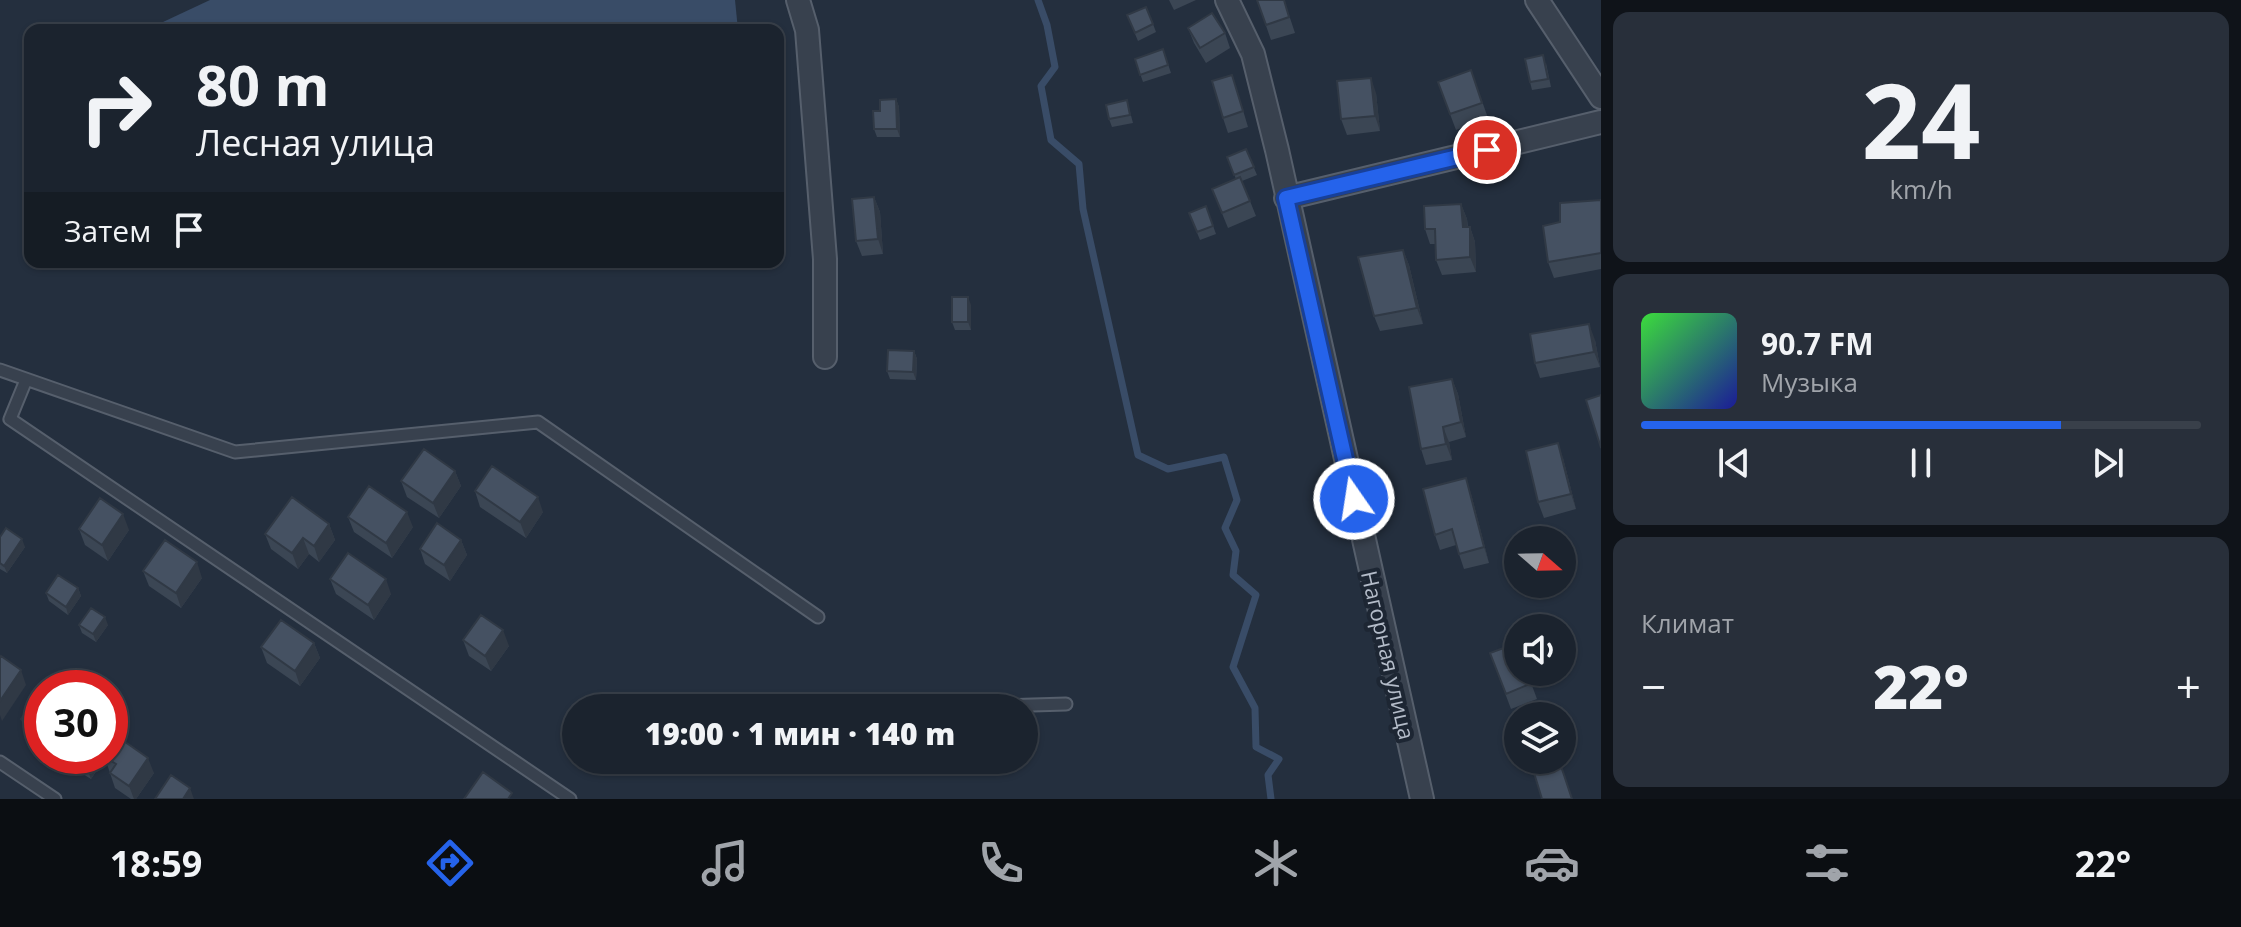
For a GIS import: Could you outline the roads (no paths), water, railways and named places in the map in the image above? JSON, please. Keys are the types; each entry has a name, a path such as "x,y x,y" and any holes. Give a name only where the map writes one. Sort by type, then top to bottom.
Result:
{"street":[{"path":"798,0 807,30 825,259 825,357"},
{"name":"Нагорная улица","path":"1227,0 1253,54 1277,150 1422,799"},
{"path":"1537,0 1601,97"},
{"path":"1286,198 1601,122"}],"lane":[{"path":"0,370 235,452 538,422 818,617"},
{"path":"26,380 10,419 570,799"},
{"path":"1038,705 1066,704"},
{"path":"0,762 55,799"}],"water":[{"path":"210,0 735,0 737,24 162,24"}],"waterway":[{"path":"1038,0 1047,25 1055,67 1041,86 1051,140 1079,164 1083,209 1138,455 1168,469 1224,457 1237,500 1225,528 1236,551 1233,575 1256,595 1233,667 1255,708 1256,747 1279,759 1268,775 1271,799"}]}
